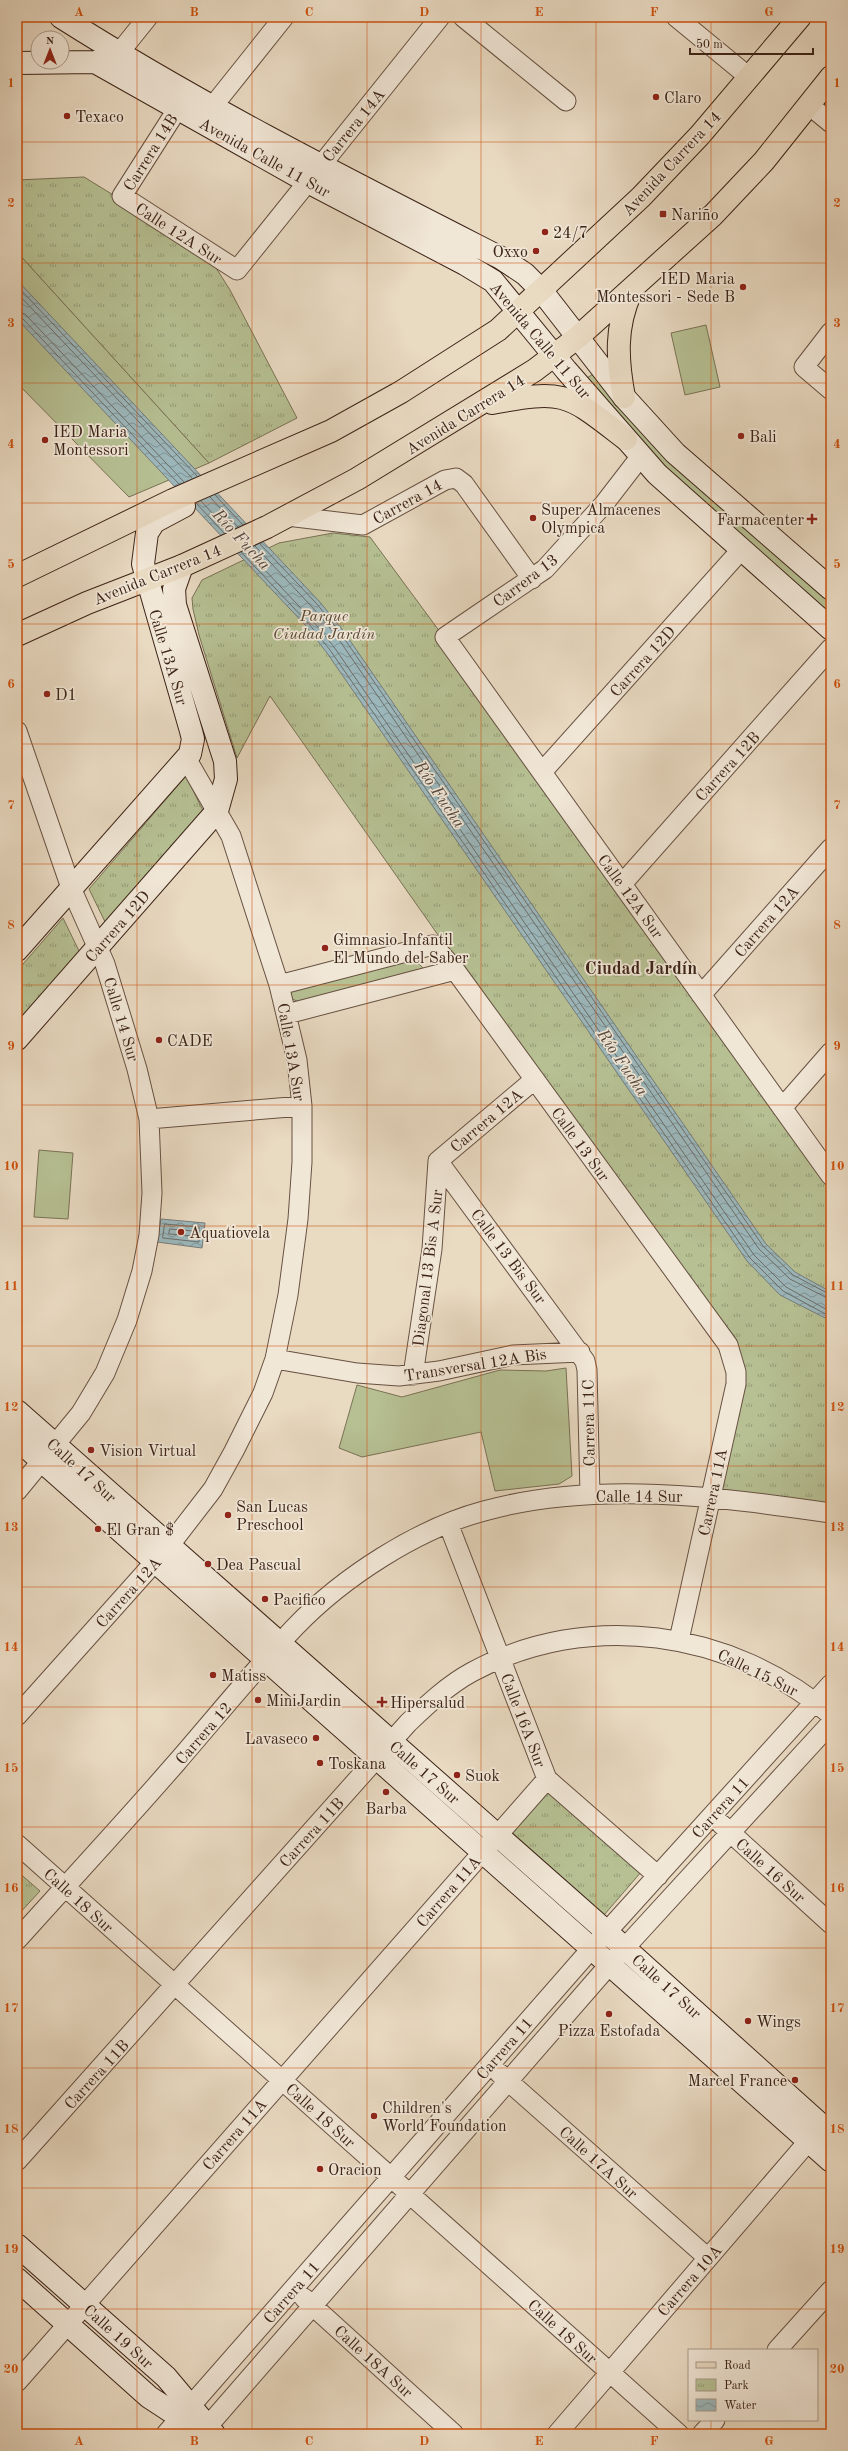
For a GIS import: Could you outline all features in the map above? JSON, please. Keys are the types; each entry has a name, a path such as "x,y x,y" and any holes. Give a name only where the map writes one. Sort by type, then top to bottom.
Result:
{"main road":[{"name":"Avenida Carrera 14","path":"17,576 175,505 331,431 401,392 474,348 498,330 641,197 700,135 800,17"},
{"name":"Avenida Carrera 14","path":"17,635 87,603 182,566 287,516 357,479 481,405 555,356 632,290 740,188 831,77"},
{"path":"624,397 618,364 618,346 622,314 632,290"},
{"path":"481,405 534,395 557,395 579,403 626,439"}],"street":[{"name":"Avenida Calle 11 Sur","path":"61,17 119,53 213,106 314,174 484,274 499,288 519,311 555,356 641,456 682,498 831,629"},
{"path":"17,63 96,62 105,60 119,53 148,17"},
{"path":"213,106 284,17"},
{"name":"Carrera 14A","path":"237,270 440,17"},
{"path":"463,17 566,101"},
{"path":"676,17 749,77"},
{"name":"Avenida Calle 11 Sur","path":"96,62 178,108 314,174 501,258 525,274 541,290 624,397 660,438 690,468 829,583"},
{"path":"809,105 831,123"},
{"name":"Carrera 14B","path":"122,196 178,108"},
{"name":"Calle 12A Sur","path":"122,196 237,270"},
{"path":"831,332 804,366 831,390"},
{"name":"Carrera 13","path":"446,637 532,579 560,554 604,504 641,456"},
{"name":"Carrera 14","path":"287,516 363,525 445,480 456,478 464,484 532,579"},
{"name":"Calle 13A Sur","path":"175,505 154,522 147,533 143,564 146,581 191,731 192,747 186,758 231,836 279,985 297,1060 302,1106 302,1162 298,1219 288,1295 276,1355"},
{"name":"Carrera 12D","path":"542,772 741,550"},
{"name":"Calle 13A Sur","path":"182,566 174,589 175,605 225,762 226,779 217,812"},
{"name":"Calle 12A Sur","path":"446,637 831,1176"},
{"name":"Carrera 12B","path":"622,884 831,648"},
{"name":"Calle 14 Sur","path":"18,738 72,888 99,948 134,1061 150,1119 152,1193 149,1235 142,1270 127,1320 108,1367 92,1396 48,1454"},
{"path":"17,950 186,758"},
{"name":"Carrera 12D","path":"17,1039 99,948 217,812"},
{"name":"Carrera 12A","path":"701,994 831,848"},
{"name":"Calle 13 Sur","path":"279,985 433,945 455,970 728,1345"},
{"path":"287,1014 455,970"},
{"path":"782,1108 831,1052"},
{"name":"Carrera 12A","path":"438,1160 534,1080"},
{"path":"150,1119 302,1106"},
{"name":"Calle 13 Bis Sur","path":"438,1160 580,1352"},
{"name":"Diagonal 13 Bis A Sur","path":"413,1375 432,1249 438,1160"},
{"name":"Carrera 11A","path":"679,1640 736,1384 735,1366 728,1345"},
{"name":"Transversal 12A Bis","path":"276,1355 380,1376 413,1375 513,1355 580,1352"},
{"name":"Carrera 11C","path":"580,1352 587,1370 590,1495"},
{"name":"Carrera 12A","path":"17,1716 162,1554 213,1489 263,1393 276,1355"},
{"name":"Calle 17 Sur","path":"17,1411 48,1454 384,1750 483,1852 610,1964 821,2134"},
{"name":"Calle 17 Sur","path":"17,1439 48,1454"},
{"path":"17,1491 48,1454"},
{"name":"Calle 14 Sur","path":"448,1523 484,1511 531,1501 590,1495 711,1497 831,1513"},
{"name":"Carrera 12","path":"17,1940 273,1652 315,1608 357,1574 402,1546 448,1523"},
{"name":"Calle 16A Sur","path":"448,1523 547,1779 658,1876"},
{"name":"Carrera 11B","path":"17,2161 384,1750 437,1696 471,1673 501,1658 559,1641 591,1637 634,1635 679,1640"},
{"name":"Calle 15 Sur","path":"679,1640 742,1660 778,1678 815,1702 831,1715"},
{"name":"Carrera 11","path":"166,2434 592,1948 831,1684"},
{"name":"Carrera 11","path":"206,2432 313,2306 610,1964 831,1723"},
{"name":"Calle 17 Sur","path":"384,1750 497,1835 625,1948 821,2134 831,2162"},
{"name":"Carrera 11A","path":"17,2382 547,1779"},
{"name":"Calle 16 Sur","path":"712,1816 831,1924"},
{"name":"Calle 18 Sur","path":"17,1844 679,2434"},
{"name":"Calle 17A Sur","path":"490,2065 708,2258"},
{"name":"Carrera 10A","path":"557,2434 708,2258 821,2134"},
{"name":"Calle 19 Sur","path":"17,2245 166,2378 185,2412 206,2432"},
{"name":"Calle 19 Sur","path":"17,2279 149,2397 185,2412"},
{"name":"Calle 18A Sur","path":"294,2289 454,2434"},
{"path":"778,2349 831,2290"},
{"path":"702,2434 714,2421"}],"green space":[{"path":"84,177 206,252 230,290 297,418 209,463 17,252 17,180"},
{"path":"17,252 209,463 129,497 17,383"},
{"path":"706,325 720,387 685,395 671,333"},
{"path":"593,374 831,599 831,620 687,494 587,378"},
{"name":"Parque Ciudad Jardín","path":"333,533 370,537 443,636 653,944 831,1191 831,1506 722,1490 743,1389 741,1366 270,696 237,758 199,635 192,598 202,580 279,543"},
{"path":"186,776 207,819 109,930 89,889"},
{"path":"63,918 82,957 17,1028 17,971"},
{"path":"409,961 419,964 424,969 299,1002 290,998 291,992 295,988"},
{"path":"39,1150 73,1153 68,1219 34,1217"},
{"path":"566,1368 572,1476 559,1484 495,1491 481,1432 362,1457 339,1448 357,1385 402,1397 500,1370 546,1371"},
{"path":"547,1790 642,1871 604,1915 509,1834"},
{"path":"17,1871 40,1891 17,1916"}],"water":[{"name":"Río Fucha","path":"17,280 319,601 342,629 766,1244 795,1272 831,1292 831,1321 780,1295 747,1261 327,653 306,626 17,319"},
{"name":"Aquatiovela","path":"161,1219 205,1223 202,1248 157,1242"}],"place":[{"name":"Claro","path":"656,97"},
{"name":"Texaco","path":"67,116"},
{"name":"Nariño","path":"663,214"},
{"name":"24/7","path":"545,232"},
{"name":"Oxxo","path":"536,251"},
{"name":"IED Maria Montessori - Sede B","path":"743,287"},
{"name":"Bali","path":"741,436"},
{"name":"IED Maria Montessori","path":"45,440"},
{"name":"Super Almacenes Olympica","path":"533,518"},
{"name":"Farmacenter","path":"812,519"},
{"name":"D1","path":"47,694"},
{"name":"Gimnasio Infantil El Mundo del Saber","path":"325,948"},
{"name":"CADE","path":"159,1040"},
{"name":"Aquatiovela","path":"181,1232"},
{"name":"Vision Virtual","path":"91,1450"},
{"name":"San Lucas Preschool","path":"228,1515"},
{"name":"El Gran $","path":"98,1529"},
{"name":"Dea Pascual","path":"208,1564"},
{"name":"Pacifico","path":"265,1599"},
{"name":"Matiss","path":"213,1675"},
{"name":"MiniJardin","path":"258,1700"},
{"name":"Hipersalud","path":"382,1702"},
{"name":"Lavaseco","path":"316,1738"},
{"name":"Toskana","path":"320,1763"},
{"name":"Suok","path":"457,1775"},
{"name":"Barba","path":"386,1792"},
{"name":"Pizza Estofada","path":"609,2014"},
{"name":"Wings","path":"748,2021"},
{"name":"Marcel France","path":"795,2080"},
{"name":"Children's World Foundation","path":"374,2116"},
{"name":"Oracion","path":"320,2169"}],"district":[{"name":"Ciudad Jardín","path":"641,968"}]}
